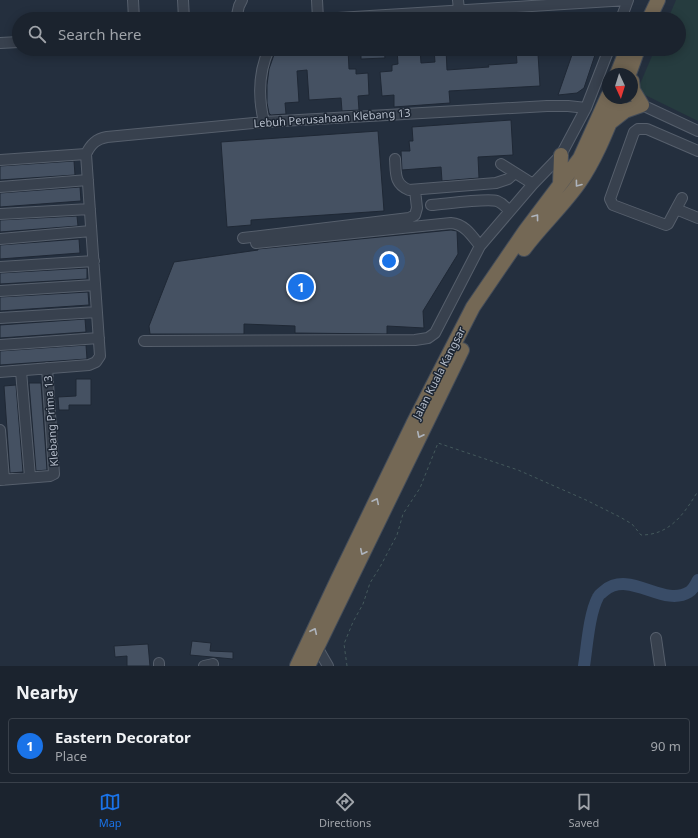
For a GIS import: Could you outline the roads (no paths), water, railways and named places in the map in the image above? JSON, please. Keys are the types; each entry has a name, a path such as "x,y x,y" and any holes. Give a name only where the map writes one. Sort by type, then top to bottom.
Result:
{"highway":[{"path":"643,12 647,0"},
{"path":"653,12 658,0"},
{"path":"619,68 624,56"},
{"path":"629,68 630,56"},
{"path":"631,68 635,56"},
{"path":"603,123 625,111 642,105 638,98"},
{"name":"Jalan Kuala Kangsar","path":"308,666 410,453 484,305 533,238 578,184 589,168 603,123 607,104"},
{"path":"603,123 611,104"},
{"name":"Jalan Kuala Kangsar","path":"297,666 410,432 473,307 525,232 580,158 617,104"},
{"path":"560,184 561,155"}],"street":[{"path":"133,0 134,12"},
{"path":"183,0 184,12"},
{"path":"238,12 242,0"},
{"path":"317,0 318,12"},
{"path":"390,12 459,5 628,0 624,12"},
{"path":"0,43 12,42"},
{"path":"264,122 260,106 259,91 260,77 267,56"},
{"path":"144,341 415,340 428,338 436,333 480,246 533,184 561,155 586,108 606,56"},
{"path":"638,104 698,131"},
{"name":"Lebuh Perusahaan Klebang 13","path":"86,154 93,142 100,138 264,122 563,105 586,108"},
{"path":"682,198 668,224 666,225 613,205 610,199 634,132 638,129 647,128 698,152"},
{"path":"0,160 86,154 100,353 98,360 93,364 0,372"},
{"path":"394,159 397,180 402,187 408,190 496,183 508,179 515,173"},
{"path":"501,164 533,184"},
{"path":"0,187 88,180"},
{"path":"243,238 409,218 415,215 417,208 415,190"},
{"path":"431,205 487,200 497,201 504,205 509,211"},
{"path":"0,214 90,209"},
{"path":"676,209 698,218"},
{"path":"256,243 451,223 458,224 466,228 480,246"},
{"path":"0,239 92,231"},
{"path":"0,267 94,261"},
{"path":"0,291 95,285"},
{"path":"0,318 97,312"},
{"path":"0,345 99,338"},
{"name":"Klebang Prima 13","path":"30,477 50,476 54,474 47,368"},
{"path":"0,430 2,480 30,477 21,371"},
{"path":"656,638 660,666"},
{"path":"317,647 328,666"}],"waterway":[{"path":"584,666 592,612 600,594 614,585 625,584 668,596 679,596 689,592 698,580"}],"place":[{"name":"Eastern Decorator","path":"301,287"}]}
